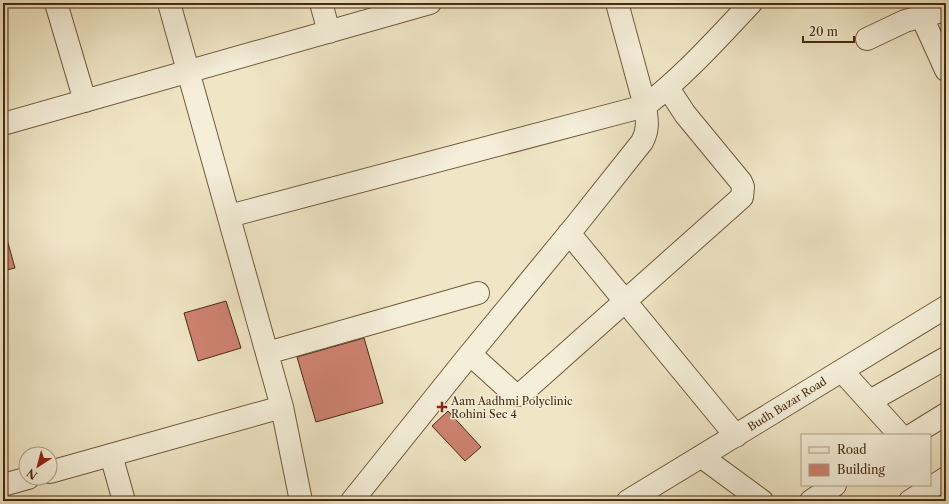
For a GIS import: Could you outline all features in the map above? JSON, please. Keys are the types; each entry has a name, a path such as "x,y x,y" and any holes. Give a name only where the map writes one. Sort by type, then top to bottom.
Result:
{"street":[{"path":"56,3 85,101"},
{"path":"170,3 282,407 301,501"},
{"path":"321,3 329,32"},
{"path":"3,124 430,3"},
{"path":"352,501 644,138 648,124 645,106 617,3"},
{"path":"229,216 645,106 668,88 751,3"},
{"path":"867,39 906,21 946,10"},
{"path":"922,16 946,70"},
{"path":"470,354 513,393 518,395 739,201 744,192 741,182 685,114 668,88"},
{"path":"569,233 736,436"},
{"path":"267,353 478,293"},
{"name":"Budh Bazar Road","path":"628,501 946,307"},
{"path":"870,402 946,358"},
{"path":"842,371 899,434"},
{"path":"58,470 282,407"},
{"path":"914,434 946,414"},
{"path":"111,455 124,501"},
{"path":"702,457 762,501"},
{"path":"931,485 941,478"},
{"path":"3,485 18,481"},
{"path":"811,501 834,486"},
{"path":"910,501 930,486"}],"building":[{"path":"3,225 15,268 3,271"},
{"path":"226,301 241,348 198,361 184,313"},
{"path":"364,338 383,403 316,422 297,357"},
{"path":"448,411 481,447 465,461 432,426"}],"place":[{"name":"Aam Aadhmi Polyclinic Rohini Sec 4","path":"442,407"}]}
